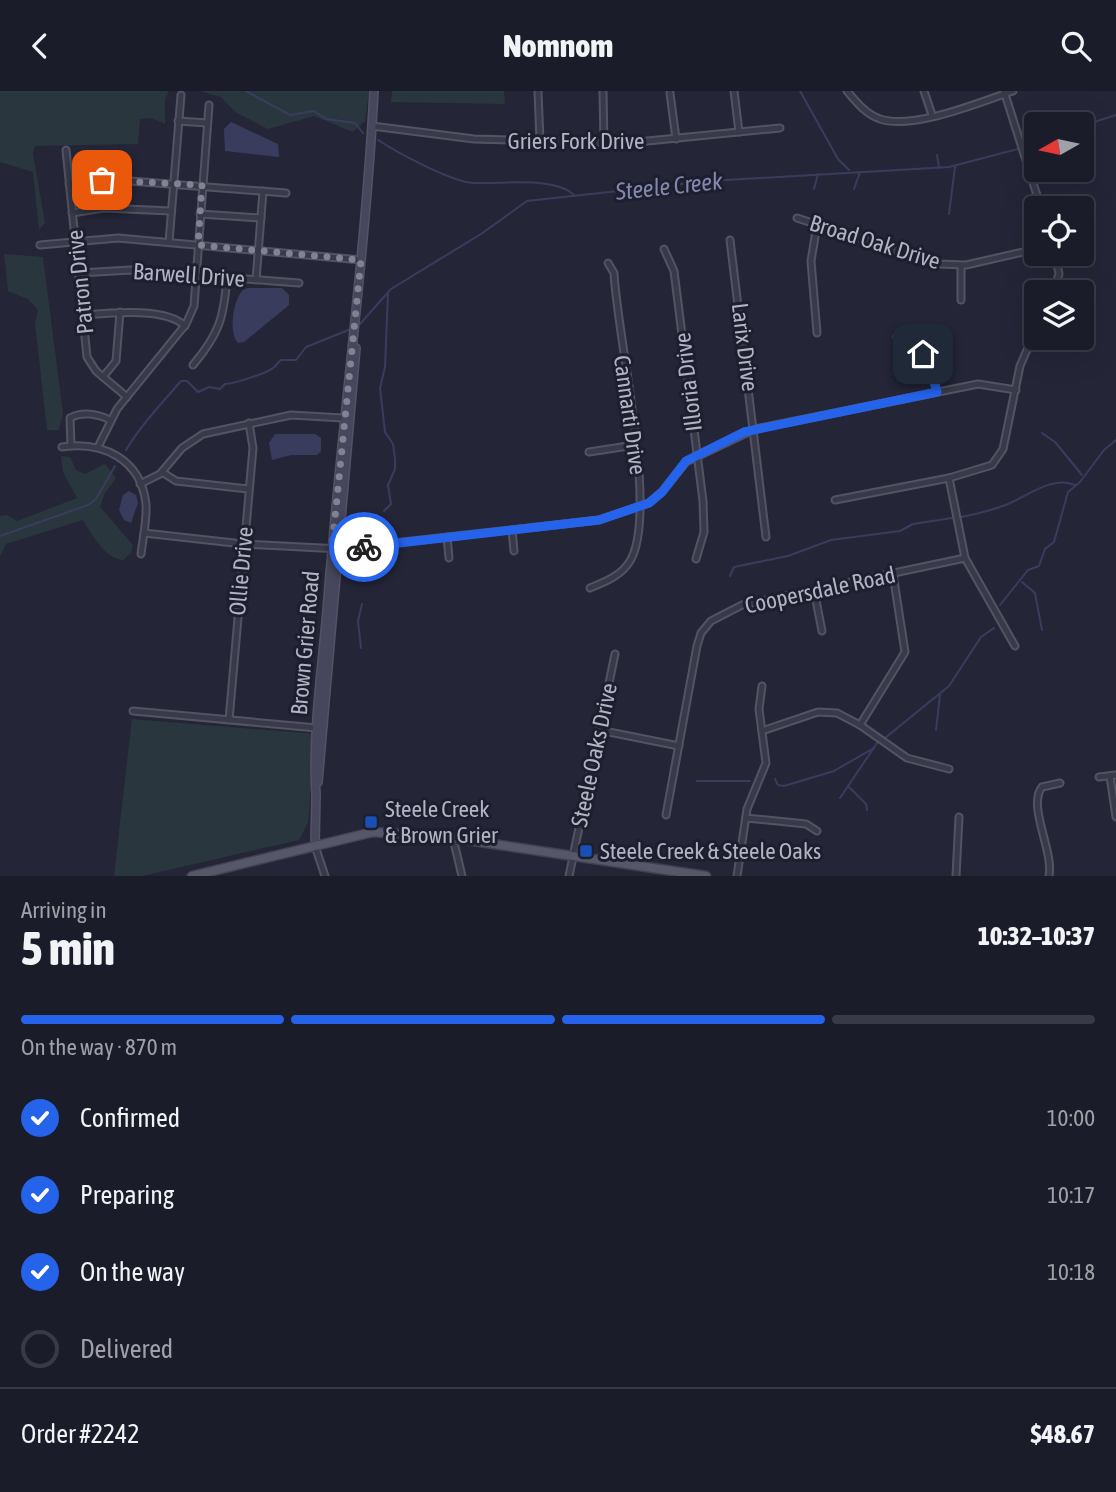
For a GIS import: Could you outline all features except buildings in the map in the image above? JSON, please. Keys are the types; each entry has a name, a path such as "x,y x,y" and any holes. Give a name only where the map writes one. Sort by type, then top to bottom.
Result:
{"main road":[{"name":"Brown Grier Road","path":"315,843 317,728 345,489 374,91"},
{"name":"Brown Grier Road","path":"316,796 336,549 343,418 355,326"},
{"path":"343,418 346,428 342,476 345,489"},
{"path":"192,876 315,843 373,832 453,838 706,876"}],"street":[{"path":"538,91 540,141"},
{"path":"734,91 739,132"},
{"path":"847,91 862,109 880,119 893,121 932,115 1013,91"},
{"path":"925,91 932,115"},
{"path":"603,92 604,143"},
{"path":"1004,92 1037,196"},
{"path":"670,93 676,139"},
{"path":"169,243 181,95"},
{"path":"98,447 110,420 185,326 194,306 209,104"},
{"path":"178,121 207,123"},
{"name":"Griers Fork Drive","path":"372,126 391,131 474,139 604,143 676,139 780,128"},
{"name":"Patron Drive","path":"66,150 90,364 127,397"},
{"path":"69,184 102,180 286,193"},
{"path":"256,280 263,191"},
{"path":"72,213 115,208 171,212"},
{"path":"200,213 261,218"},
{"name":"Broad Oak Drive","path":"797,218 928,262 961,266 1024,252"},
{"path":"817,225 811,261 817,333"},
{"path":"40,245 118,238 361,260"},
{"name":"Larix Drive","path":"730,240 766,537"},
{"name":"Illoria Drive","path":"664,249 674,271 704,519 703,540 696,559"},
{"name":"Cannarti Drive","path":"590,588 615,576 630,561 642,506 614,273 608,263"},
{"path":"961,266 961,300"},
{"name":"Barwell Drive","path":"79,273 131,270 299,283"},
{"path":"193,365 219,329 225,308 227,277"},
{"path":"83,315 120,312 171,317 185,326"},
{"path":"103,377 116,361 120,312"},
{"path":"897,337 926,357 937,392"},
{"path":"835,500 948,478 981,470 996,461 1003,449 1020,366 1027,350"},
{"path":"144,533 243,544 336,549 599,520 642,506 662,492 680,466 755,429 978,384 1016,390"},
{"path":"71,446 70,418 76,414 97,414 110,420"},
{"path":"140,484 162,472 197,437 291,415 343,418"},
{"name":"Ollie Drive","path":"229,720 253,442 249,423"},
{"path":"589,452 635,445"},
{"path":"62,447 98,447 131,468 140,484 146,508 141,554"},
{"path":"162,472 176,481 248,489"},
{"path":"948,478 965,558 1014,646"},
{"path":"512,530 514,551"},
{"path":"447,537 449,558"},
{"path":"381,545 384,566"},
{"name":"Coopersdale Road","path":"666,815 697,646 708,623 742,605 965,558"},
{"path":"860,725 905,652 893,573"},
{"path":"814,590 822,631"},
{"name":"Steele Oaks Drive","path":"569,876 614,655"},
{"path":"737,876 746,818 765,770 759,709 762,686"},
{"path":"133,711 317,728"},
{"path":"762,731 824,712 844,716 907,758 949,769"},
{"path":"599,730 679,746"},
{"path":"1099,778 1113,775 1116,817"},
{"path":"1049,876 1050,864 1037,798 1042,787 1060,783"},
{"path":"956,876 959,817"},
{"path":"746,818 806,824 817,831"},
{"path":"453,838 462,876"},
{"name":"Brown Grier Road","path":"315,843 325,876"}],"shaded area":[{"path":"0,91 169,91 165,99 165,124 151,118 140,119 138,144 35,146 33,154 45,223 39,230 33,172 0,162"},
{"path":"200,91 369,91 365,121 353,132 314,116 268,129 235,112 221,97"},
{"path":"392,91 504,91 505,104 391,102"},
{"path":"4,254 43,257 63,414 59,430 47,430 35,324 38,310 28,299 8,291"},
{"path":"61,456 70,457 76,470 85,474 105,464 116,478 105,493 100,507 133,545 131,553 123,560 104,550 83,520 6,544 0,556 0,516 7,515 17,521 77,498 63,472"},
{"path":"132,719 315,734 308,822 299,840 142,876 114,876"}],"water":[{"path":"231,122 278,144 279,157 225,151 224,129"},
{"path":"249,288 282,288 289,295 289,305 244,342 238,343 233,332 235,307 240,293"},
{"path":"275,434 315,434 321,438 321,451 317,455 291,455 272,460 269,443"},
{"path":"129,491 136,495 138,503 131,523 124,520 119,510 123,495"}],"waterway":[{"path":"246,91 290,115 314,111 326,119 355,123 363,133"},
{"path":"800,91 838,159 849,170"},
{"name":"Steele Creek","path":"1094,122 1116,115"},
{"path":"378,140 426,166 465,182 542,183 566,190 575,196"},
{"name":"Steele Creek","path":"360,324 391,289 481,234 527,201 709,181 949,167 1018,149"},
{"path":"937,155 939,167"},
{"path":"949,214 955,167"},
{"path":"854,189 860,172"},
{"path":"814,189 818,174"},
{"path":"384,511 391,504 388,485 395,469 393,444 385,432 380,388 385,367 388,293"},
{"name":"Steele Creek","path":"126,450 181,381 187,381 198,392 209,387 220,389 225,384 270,370 281,360 296,360 306,347 351,329"},
{"path":"1042,433 1055,442 1082,475"},
{"path":"1000,605 1028,570 1039,566 1045,549 1054,542 1068,492 1116,440"},
{"name":"Steele Creek","path":"0,536 88,505 96,499 115,466"},
{"path":"961,517 1002,506 1050,485 1075,485"},
{"path":"730,576 734,567 788,556 831,540 900,531 913,524 952,518"},
{"path":"1022,582 1035,593 1042,630"},
{"path":"361,648 358,621 362,604"},
{"path":"885,738 949,686 981,637 994,628"},
{"path":"936,730 940,695"},
{"path":"840,798 877,743"},
{"path":"775,779 778,785 784,786 834,771 874,748"},
{"path":"697,781 750,781"},
{"path":"849,787 866,804 867,810"}],"way so far":[{"path":"102,180 202,185 198,245 361,260 332,548 364,547"}],"place":[{"name":"Steele Creek & Brown Grier","path":"371,822"},
{"name":"Steele Creek & Steele Oaks","path":"586,851"}],"route":[{"path":"364,547 599,520 624,514 656,498 686,461 744,432 937,392 931,366 923,354"}]}
